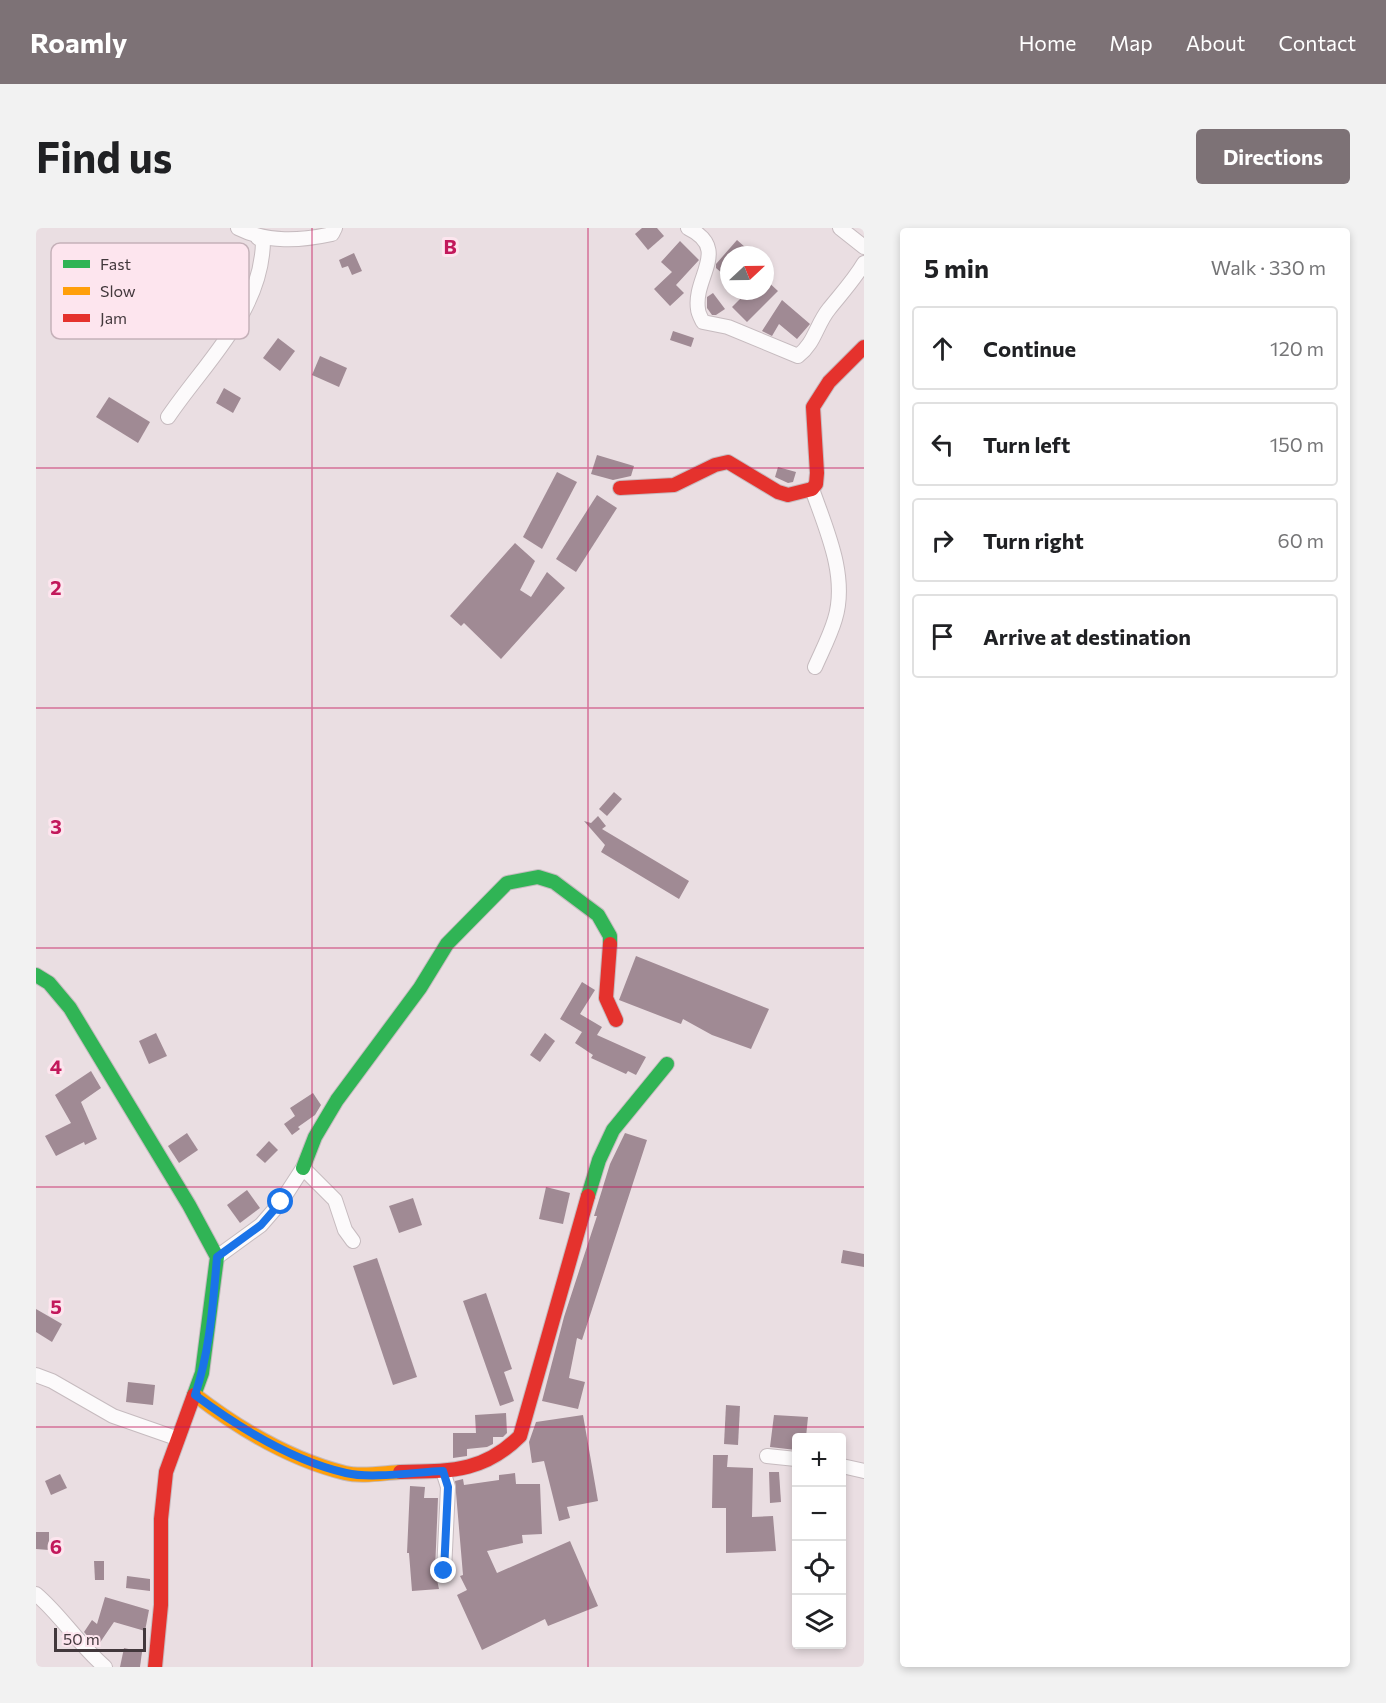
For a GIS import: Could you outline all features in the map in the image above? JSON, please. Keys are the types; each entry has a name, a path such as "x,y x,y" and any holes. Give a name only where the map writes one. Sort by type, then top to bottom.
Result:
{"street":[{"path":"238,228 263,242 261,270 249,304"},
{"path":"258,238 309,240 332,234 335,228"},
{"path":"688,228 698,232 708,248 710,259 700,286 698,308 703,322 728,327 798,356 812,344 829,309 839,300 864,263"},
{"path":"840,228 864,247"},
{"path":"168,417 227,339"},
{"path":"620,488 666,487 683,482 719,463 728,462 778,492 788,495 812,489 816,484 817,473 813,407 817,398 838,371 864,347"},
{"path":"812,489 833,548 839,590 835,619 815,667"},
{"path":"217,1257 261,1225 281,1202 303,1168 315,1137 337,1100 420,988 447,944 507,883 538,877 554,882 598,915 610,936 606,998 616,1020"},
{"path":"36,975 49,983 70,1008 189,1205 217,1257 202,1373 176,1438 166,1472 161,1519 161,1605 155,1667"},
{"path":"195,1395 216,1411 294,1455 347,1474 443,1471 477,1466 507,1449 520,1436 599,1160 613,1130 667,1064"},
{"path":"303,1168 335,1200 345,1230 353,1241"},
{"path":"36,1375 52,1381 113,1416 176,1438"},
{"path":"186,1415 216,1411"},
{"path":"767,1456 792,1459"},
{"path":"846,1467 864,1471"},
{"path":"443,1471 448,1487 444,1571"},
{"path":"36,1594 48,1604 77,1642 105,1667"}],"building":[{"path":"642,228 657,228 664,236 648,250 635,234"},
{"path":"737,240 744,246 732,246"},
{"path":"680,241 699,260 676,285 684,293 670,306 654,289 672,272 661,262"},
{"path":"354,253 362,271 352,275 348,266 342,268 339,260"},
{"path":"720,259 720,271 716,268"},
{"path":"713,293 725,309 716,315 712,315 707,308 707,297"},
{"path":"739,300 769,300 747,322 732,307"},
{"path":"782,300 810,324 797,339 779,324 772,336 762,331"},
{"path":"673,331 694,338 691,347 670,340"},
{"path":"278,338 295,351 280,371 263,358"},
{"path":"320,356 347,368 339,387 312,375"},
{"path":"224,388 241,398 233,413 216,403"},
{"path":"109,397 150,422 138,443 96,417"},
{"path":"597,455 634,466 631,476 613,480 591,474"},
{"path":"778,467 796,472 793,482 788,483 775,477"},
{"path":"557,472 577,482 542,549 523,537"},
{"path":"597,495 617,508 576,572 556,559"},
{"path":"515,543 535,561 520,590 531,597 547,572 565,588 501,659 464,623 461,626 450,616"},
{"path":"614,792 622,799 607,816 599,809"},
{"path":"598,816 606,826 602,829 689,881 679,899 601,852 605,845 584,821 591,823"},
{"path":"636,956 769,1009 751,1049 712,1035 683,1019 681,1024 619,1000"},
{"path":"582,982 595,990 580,1014 602,1027 597,1035 646,1057 636,1075 628,1071 626,1074 591,1058 593,1055 575,1043 582,1032 560,1019"},
{"path":"156,1033 167,1056 149,1064 139,1041"},
{"path":"545,1033 555,1041 540,1062 530,1055"},
{"path":"91,1071 101,1088 81,1102 97,1139 85,1145 84,1142 56,1156 45,1136 71,1123 55,1095"},
{"path":"313,1093 321,1105 315,1115 298,1127 300,1129 292,1135 284,1124 295,1116 290,1108"},
{"path":"187,1133 198,1150 179,1163 168,1146"},
{"path":"625,1133 647,1140 582,1340 577,1338 569,1378 585,1382 578,1409 542,1401 564,1317 597,1216 594,1216 610,1164"},
{"path":"269,1141 278,1150 265,1163 256,1155"},
{"path":"546,1187 570,1193 563,1224 539,1219"},
{"path":"247,1190 260,1208 240,1223 227,1205"},
{"path":"413,1198 422,1225 399,1233 389,1206"},
{"path":"843,1250 864,1254 864,1267 841,1263"},
{"path":"377,1258 417,1377 393,1385 353,1266"},
{"path":"486,1293 512,1369 504,1372 514,1401 500,1406 463,1301"},
{"path":"36,1309 62,1324 52,1342 36,1332"},
{"path":"128,1382 155,1385 153,1405 126,1402"},
{"path":"726,1405 740,1406 738,1445 724,1444"},
{"path":"506,1413 507,1433 503,1437 493,1437 493,1444 487,1447 467,1449 467,1456 453,1458 453,1433 476,1433 475,1415"},
{"path":"583,1415 598,1501 567,1507 570,1518 559,1521 544,1461 532,1463 529,1442 536,1422"},
{"path":"774,1415 808,1417 806,1433 792,1433 792,1450 770,1447"},
{"path":"713,1455 728,1455 727,1467 753,1468 752,1517 773,1516 776,1551 726,1553 726,1508 712,1508"},
{"path":"769,1472 779,1472 781,1502 770,1503"},
{"path":"515,1473 516,1484 540,1484 542,1534 522,1535 523,1543 487,1551 497,1573 570,1541 598,1606 548,1626 545,1619 482,1650 457,1595 467,1590 460,1576 463,1575 455,1481 463,1479 464,1485 499,1480 499,1475"},
{"path":"60,1474 67,1488 51,1495 45,1481"},
{"path":"410,1486 425,1487 424,1498 438,1498 435,1571 439,1589 412,1591 409,1553 407,1553"},
{"path":"36,1532 49,1532 49,1550 36,1549"},
{"path":"94,1561 104,1561 104,1580 95,1580"},
{"path":"127,1576 150,1579 150,1591 126,1588"},
{"path":"105,1597 149,1610 145,1631 114,1622 97,1647 84,1632 92,1620 97,1624"},
{"path":"124,1648 142,1652 140,1667 120,1667"}],"traffic: fast":[{"path":"303,1168 315,1137 337,1100 420,988 447,944 507,883 538,877 554,882 598,915 610,936 610,944"},
{"path":"36,975 49,983 70,1008 189,1205 217,1257 202,1373 194,1395"},
{"path":"588,1196 599,1160 613,1130 667,1064"}],"traffic: slow":[{"path":"195,1395 247,1431 305,1460 351,1474 400,1472"}],"traffic: jam":[{"path":"620,488 674,485 715,465 728,462 778,492 788,495 812,489 816,484 817,473 813,407 829,382 864,347"},
{"path":"610,944 606,998 616,1020"},
{"path":"400,1472 464,1468 493,1457 520,1436 588,1196"},
{"path":"155,1667 161,1605 161,1519 166,1472 194,1395"}],"route":[{"path":"281,1202 261,1225 217,1257 213,1303 202,1373 195,1395 216,1411 294,1455 347,1474 443,1471 448,1487 444,1571"}]}
